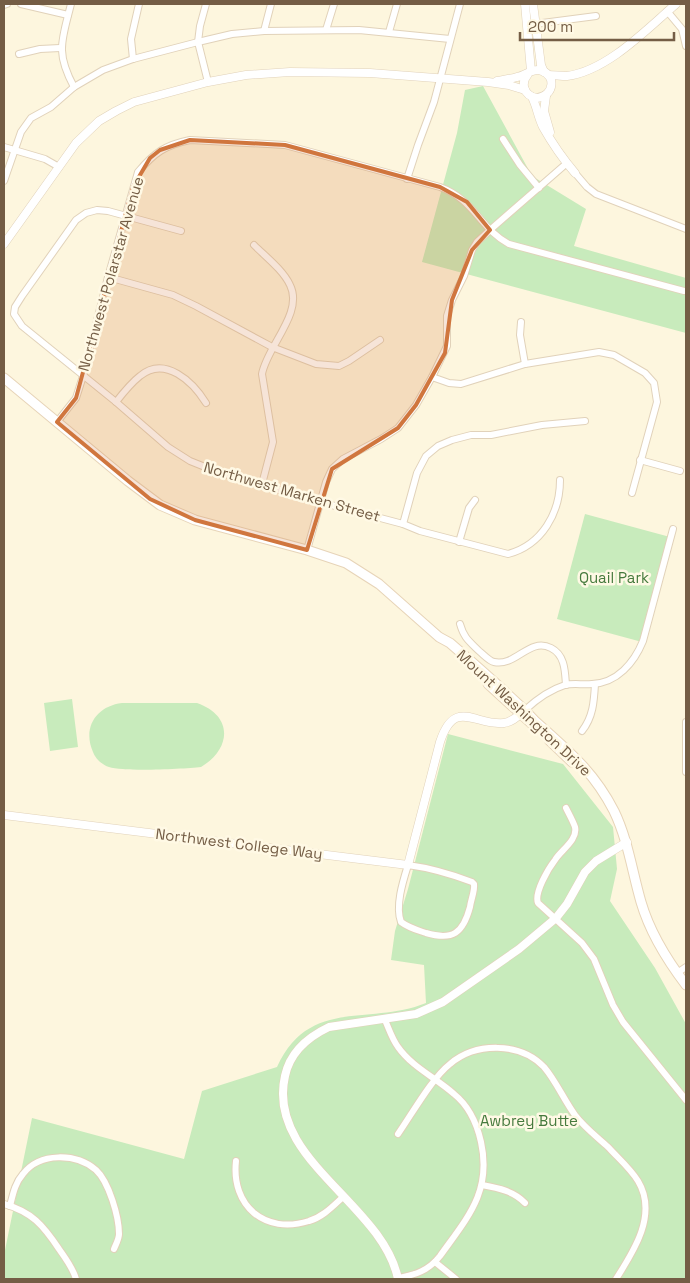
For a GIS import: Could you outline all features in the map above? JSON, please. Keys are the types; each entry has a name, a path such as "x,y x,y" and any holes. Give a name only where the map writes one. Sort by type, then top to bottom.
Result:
{"main road":[{"name":"Mount Washington Drive","path":"4,378 150,499 176,513 204,523 307,550 346,563 383,587 439,637 446,646 523,712 602,794 612,808 627,842 641,902 650,926 666,958 686,985"}],"street":[{"path":"21,4 68,15"},
{"path":"71,4 60,48 63,62 74,87"},
{"path":"133,59 130,39 139,4"},
{"path":"206,4 198,42 208,82"},
{"path":"264,31 272,4"},
{"path":"326,30 334,4"},
{"path":"389,32 397,4"},
{"path":"407,179 434,102 460,4"},
{"path":"525,4 530,72 523,82 525,90"},
{"path":"533,4 540,65 552,83 547,94 544,111 551,139"},
{"path":"532,97 541,98 567,76 605,61 642,34 676,4"},
{"path":"667,11 682,29 686,46"},
{"path":"527,25 596,16"},
{"path":"4,180 22,132 31,118 51,107 74,87 103,70 133,59 232,34 264,31 389,32 450,39"},
{"path":"19,54 40,49 60,48"},
{"path":"488,82 540,70 546,73 567,76"},
{"path":"4,244 76,143 99,121 116,111 134,102 208,82 259,73 325,71 488,82 510,85 525,90 537,106 544,127 551,139 587,188 596,194 686,229"},
{"name":"Northwest Polarstar Avenue","path":"57,422 76,398 138,172 160,150 190,140 285,145 453,192 467,202 495,236 509,244 684,292"},
{"path":"503,140 539,188"},
{"path":"4,147 45,159 59,167"},
{"path":"307,550 326,482 332,469 344,459 398,428 416,405 432,377 447,346 447,316 452,300 464,276 472,250 490,230 567,163"},
{"name":"Northwest Marken Street","path":"182,231 96,210 86,213 76,220 15,307 14,314 22,326 168,447 190,461 215,471 403,524 420,531 508,554 528,544 544,532 555,513 560,492 560,480"},
{"path":"254,245 284,275 291,286 293,296 293,307 290,316 264,363 262,374 273,442 262,484"},
{"path":"108,277 173,295 272,347 316,364 339,366 380,340"},
{"path":"521,322 520,335 525,364"},
{"path":"432,377 449,383 461,384 525,364 599,352 614,355 646,373 654,383 657,402 632,493"},
{"path":"116,402 140,376 156,368 172,370 178,373 196,388 206,403"},
{"path":"403,524 417,473 426,456 438,446 452,440 472,436 491,435 542,425 585,421"},
{"path":"640,460 680,471"},
{"path":"459,542 469,508 475,500"},
{"path":"408,865 440,742 447,727 451,722 462,717 505,723 512,721 549,691 566,685 595,684 614,678 626,668 637,654 643,641 673,529"},
{"path":"460,624 464,637 493,662 513,659 538,645 552,648 561,656 566,685"},
{"path":"582,732 593,711 595,684"},
{"path":"686,722 686,772"},
{"path":"566,808 575,828 573,838 555,860 536,898 543,907 582,943 594,958 613,1006 622,1022 686,1100"},
{"name":"Northwest College Way","path":"4,815 408,865 428,868 472,882 475,887 466,919 460,930 447,937 438,937 411,928 402,922 400,918 400,900 408,865"},
{"path":"386,1020 399,1049 410,1060 460,1099 475,1121 485,1158 482,1185 472,1211 435,1262 418,1274 398,1278 386,1246 373,1228 324,1176 296,1138 288,1122 283,1106 282,1086 296,1051 318,1033 329,1027 386,1020 416,1014 443,1002 519,949 556,918 568,904 585,872 596,861 627,842"},
{"path":"677,973 686,967"},
{"path":"398,1134 436,1079 449,1064 461,1056 489,1048 506,1048 525,1054 544,1068 576,1116 631,1171 640,1186 646,1209 643,1227 629,1260 616,1279"},
{"path":"76,1279 70,1263 43,1225 27,1213 7,1205 23,1174 33,1164 51,1158 68,1157 84,1162 97,1171 111,1198 117,1216 119,1236 114,1249"},
{"path":"236,1161 234,1173 237,1190 246,1206 257,1217 276,1224 294,1225 311,1221 327,1211 344,1196"},
{"path":"482,1185 503,1189 516,1195 525,1203"},
{"path":"435,1262 456,1279"}],"highlighted area":[{"path":"190,140 285,145 440,187 467,202 490,230 472,250 452,300 445,353 416,405 398,428 332,469 307,550 195,520 150,499 57,422 76,398 133,187 150,158 160,150"}],"green space":[{"path":"483,86 532,176 586,209 574,246 686,278 686,333 422,262 457,133 465,90"},
{"name":"Quail Park","path":"585,514 670,537 642,642 557,619"},
{"path":"72,699 78,747 50,751 44,703"},
{"path":"122,703 197,703 209,709 217,716 222,724 223,742 211,760 201,767 140,770 117,769 106,766 95,757 93,752 89,734 91,726 94,719 105,708"},
{"name":"Awbrey Butte","path":"448,734 563,764 613,827 617,869 610,901 655,968 686,1024 686,1279 4,1279 4,1255 32,1118 184,1159 202,1091 277,1067 290,1045 306,1031 323,1022 342,1017 405,1009 426,1003 424,965 391,960 395,931 408,889"}]}
